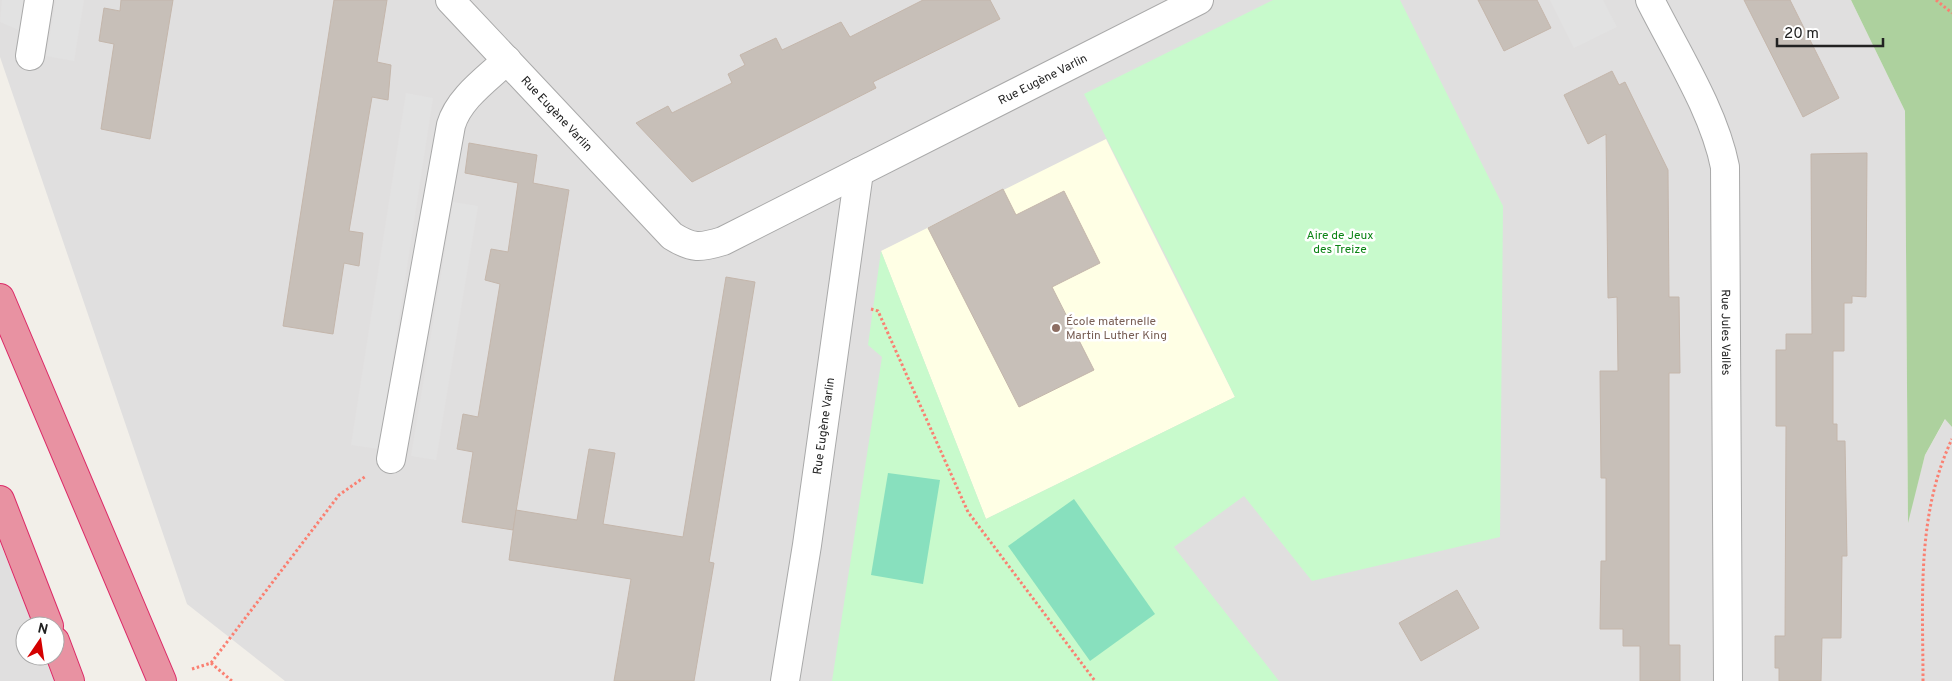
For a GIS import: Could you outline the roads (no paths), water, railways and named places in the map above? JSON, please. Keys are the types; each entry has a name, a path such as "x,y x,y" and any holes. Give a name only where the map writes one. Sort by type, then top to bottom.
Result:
{"highway":[{"path":"0,298 162,681"},
{"path":"0,500 45,616"},
{"path":"64,666 70,681"}],"street":[{"path":"30,56 39,0"},
{"name":"Rue Eugène Varlin","path":"450,0 672,236 684,243 699,247 723,241 1199,0"},
{"name":"Rue Jules Vallès","path":"1650,0 1708,114 1721,146 1725,167 1728,681"},
{"path":"391,459 454,114 461,104 507,60"},
{"name":"Rue Eugène Varlin","path":"785,681 807,544 860,172"}],"place":[{"name":"École maternelle Martin Luther King","path":"1056,328"}],"park label":[{"name":"Aire de Jeux des Treize","path":"1340,242"}]}
